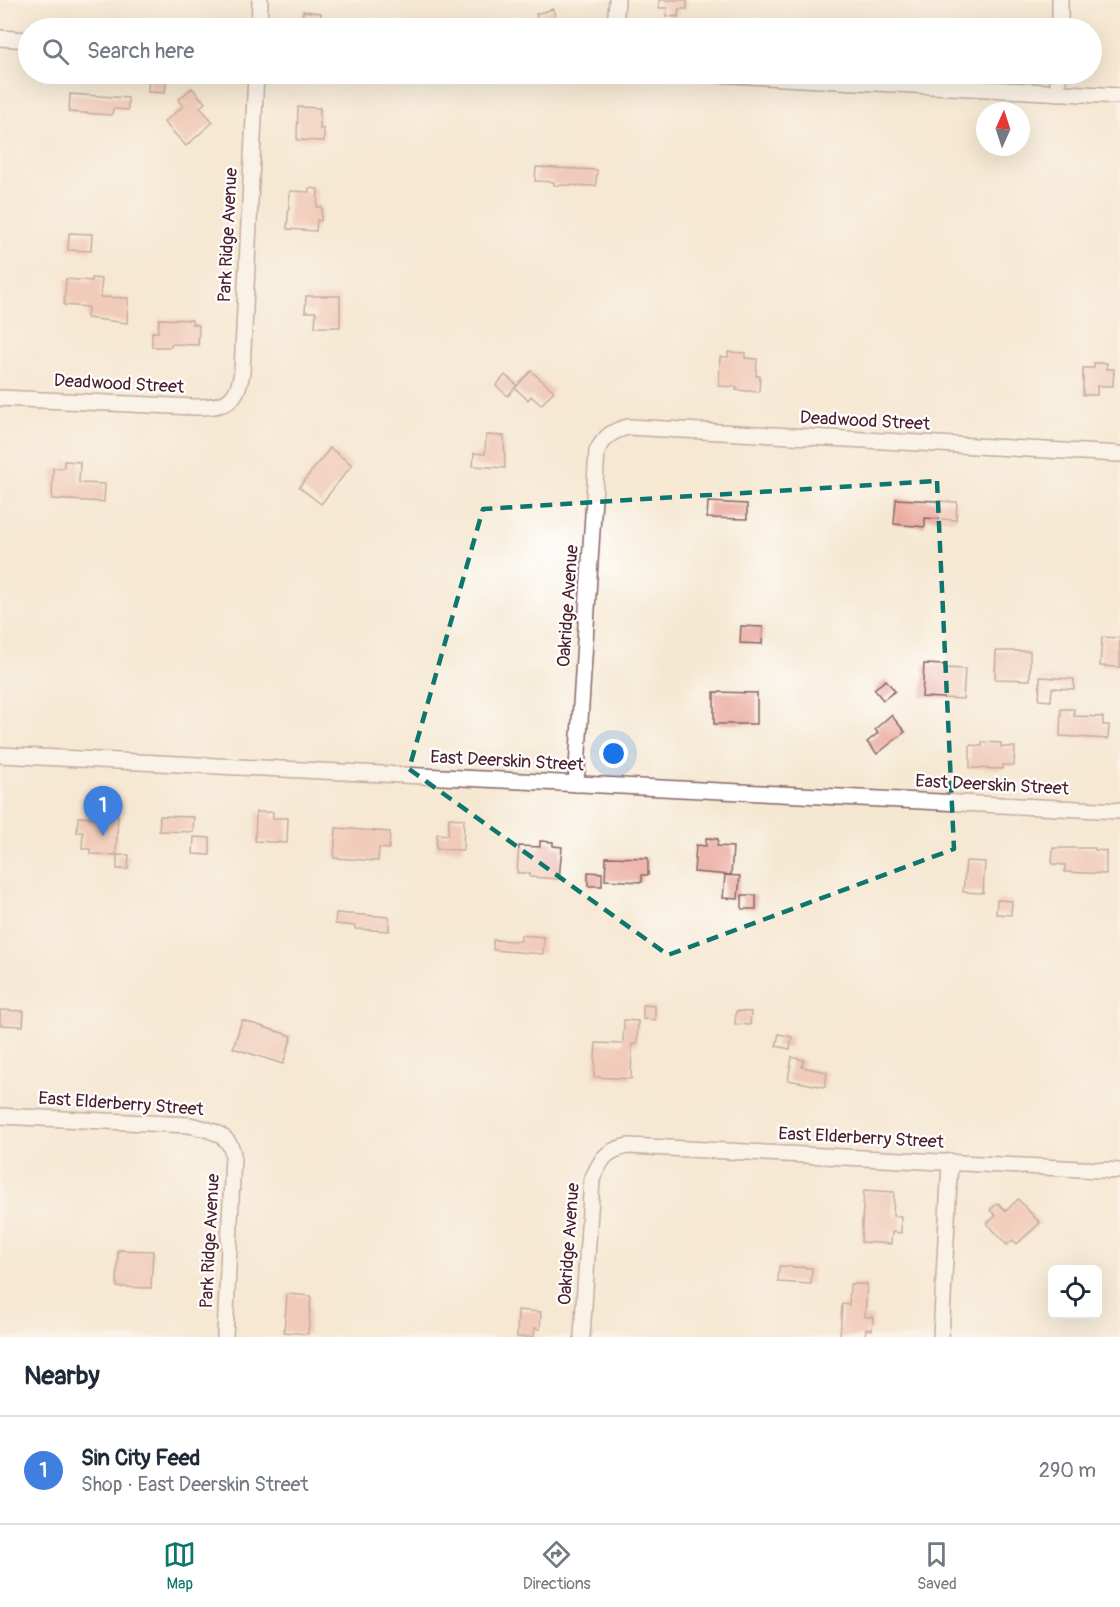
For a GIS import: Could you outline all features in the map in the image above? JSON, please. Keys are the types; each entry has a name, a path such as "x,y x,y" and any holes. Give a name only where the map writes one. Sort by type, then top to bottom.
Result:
{"street":[{"path":"259,18 260,0"},
{"path":"615,18 616,0"},
{"path":"1060,0 1060,18"},
{"path":"0,38 18,39"},
{"name":"Park Ridge Avenue","path":"233,397 240,384 242,372 256,84"},
{"path":"894,84 1120,96"},
{"path":"1058,84 1058,93"},
{"name":"Deadwood Street","path":"0,398 215,407 228,402 233,397"},
{"name":"Deadwood Street","path":"609,434 628,427 1120,454"},
{"name":"Oakridge Avenue","path":"576,784 597,451 609,434"},
{"name":"East Deerskin Street","path":"0,755 1120,811"},
{"name":"East Elderberry Street","path":"0,1116 189,1125 210,1129 225,1138 232,1147"},
{"name":"East Elderberry Street","path":"603,1156 614,1149 628,1146 1120,1171"},
{"name":"Park Ridge Avenue","path":"225,1337 233,1192 232,1147"},
{"name":"Oakridge Avenue","path":"582,1337 590,1190 592,1179 603,1156"},
{"path":"941,1337 950,1161"}],"highlighted area":[{"path":"937,481 954,849 668,955 409,769 483,509"}],"building":[{"path":"659,0 687,0 687,9 679,9 678,17 666,16 667,8 659,8"},
{"path":"553,9 556,18 537,18 536,14"},
{"path":"303,11 321,13 321,18 302,18"},
{"path":"148,84 166,84 165,93 148,92"},
{"path":"192,88 205,103 200,107 213,122 186,146 164,122 183,106 178,100"},
{"path":"70,94 128,98 128,110 113,109 112,115 69,112"},
{"path":"298,107 320,108 320,129 324,129 324,141 297,140"},
{"path":"536,167 597,170 596,186 554,185 554,182 535,181"},
{"path":"309,188 318,189 317,207 322,207 321,221 317,220 316,231 287,229 290,191 309,192"},
{"path":"69,233 92,234 91,251 68,250"},
{"path":"92,278 102,279 100,297 128,298 127,323 87,318 88,307 64,305 66,279 92,281"},
{"path":"306,296 340,296 340,327 315,327 316,312 305,312"},
{"path":"159,319 192,320 192,324 199,325 198,345 171,344 171,347 152,347 152,332 158,332"},
{"path":"728,352 745,353 745,358 757,359 756,376 760,376 759,392 719,386 720,357 728,357"},
{"path":"1094,363 1107,363 1106,369 1114,369 1113,386 1097,386 1097,395 1083,395 1083,368 1094,368"},
{"path":"531,371 554,391 541,405 531,396 528,400 515,388"},
{"path":"505,375 517,385 508,396 496,386"},
{"path":"486,435 504,436 505,468 473,466 474,453 485,454"},
{"path":"330,448 352,465 321,504 299,487"},
{"path":"64,461 80,462 79,483 105,484 104,502 52,499 53,468 64,468"},
{"path":"896,499 957,502 956,520 925,518 925,527 894,524"},
{"path":"708,502 747,504 747,519 707,518"},
{"path":"741,626 763,627 762,644 740,643"},
{"path":"1102,637 1120,638 1120,667 1100,666"},
{"path":"996,651 1030,651 1030,680 995,679"},
{"path":"924,664 965,669 963,699 922,697"},
{"path":"1040,677 1074,679 1074,689 1052,688 1051,701 1039,700"},
{"path":"886,680 895,691 883,700 874,689"},
{"path":"714,692 757,693 757,724 714,724"},
{"path":"1061,709 1074,709 1074,716 1103,717 1103,725 1109,725 1108,739 1060,736"},
{"path":"891,715 905,732 877,754 867,742 878,733 875,729"},
{"path":"982,742 1001,743 1001,747 1015,747 1014,766 1003,765 1002,769 970,768 970,745 982,746"},
{"path":"256,812 273,812 273,818 288,818 287,843 255,841"},
{"path":"103,814 118,815 116,855 90,854 90,849 82,849 83,832 77,832 78,817 103,818"},
{"path":"160,816 194,817 193,832 159,831"},
{"path":"449,818 464,819 463,850 436,849 437,834 448,835"},
{"path":"336,828 390,832 389,849 379,848 378,861 334,858"},
{"path":"194,837 210,838 210,855 193,854"},
{"path":"706,838 718,839 717,846 733,847 731,875 694,872 696,845 706,846"},
{"path":"540,841 553,842 553,846 562,847 559,879 530,877 530,873 517,873 519,846 540,847"},
{"path":"1053,848 1095,848 1095,850 1106,851 1106,874 1065,872 1065,865 1052,864"},
{"path":"117,855 129,855 128,869 117,869"},
{"path":"606,857 648,858 648,875 642,875 642,882 605,880"},
{"path":"966,861 985,862 983,893 963,892"},
{"path":"588,872 602,873 602,886 588,886"},
{"path":"725,875 740,876 738,899 723,898"},
{"path":"742,895 756,895 756,909 742,909"},
{"path":"997,900 1012,901 1011,915 996,914"},
{"path":"336,913 389,917 389,931 355,929 355,926 335,924"},
{"path":"521,935 544,937 543,954 493,950 493,940 521,941"},
{"path":"643,1005 655,1006 655,1020 643,1019"},
{"path":"0,1010 24,1011 23,1026 0,1025"},
{"path":"736,1011 751,1012 750,1025 735,1024"},
{"path":"242,1020 292,1036 283,1064 233,1048"},
{"path":"624,1020 638,1021 637,1044 632,1044 631,1079 594,1077 596,1043 623,1044"},
{"path":"779,1034 792,1037 790,1049 776,1046"},
{"path":"792,1057 804,1060 802,1067 827,1072 825,1087 788,1080"},
{"path":"864,1190 894,1192 893,1216 901,1216 901,1233 892,1232 891,1244 861,1242"},
{"path":"1018,1199 1040,1223 1017,1244 1013,1240 1007,1245 987,1223 996,1216 990,1210 998,1203 1006,1211"},
{"path":"118,1250 153,1251 151,1288 117,1287"},
{"path":"779,1266 812,1268 811,1284 778,1282"},
{"path":"850,1284 867,1284 865,1317 873,1317 872,1330 866,1329 865,1337 840,1337 842,1304 849,1305"},
{"path":"287,1294 311,1296 308,1334 284,1332"},
{"path":"518,1310 541,1312 540,1329 535,1328 534,1337 517,1337"}],"place":[{"name":"Sin City Feed","path":"103,836"}]}
